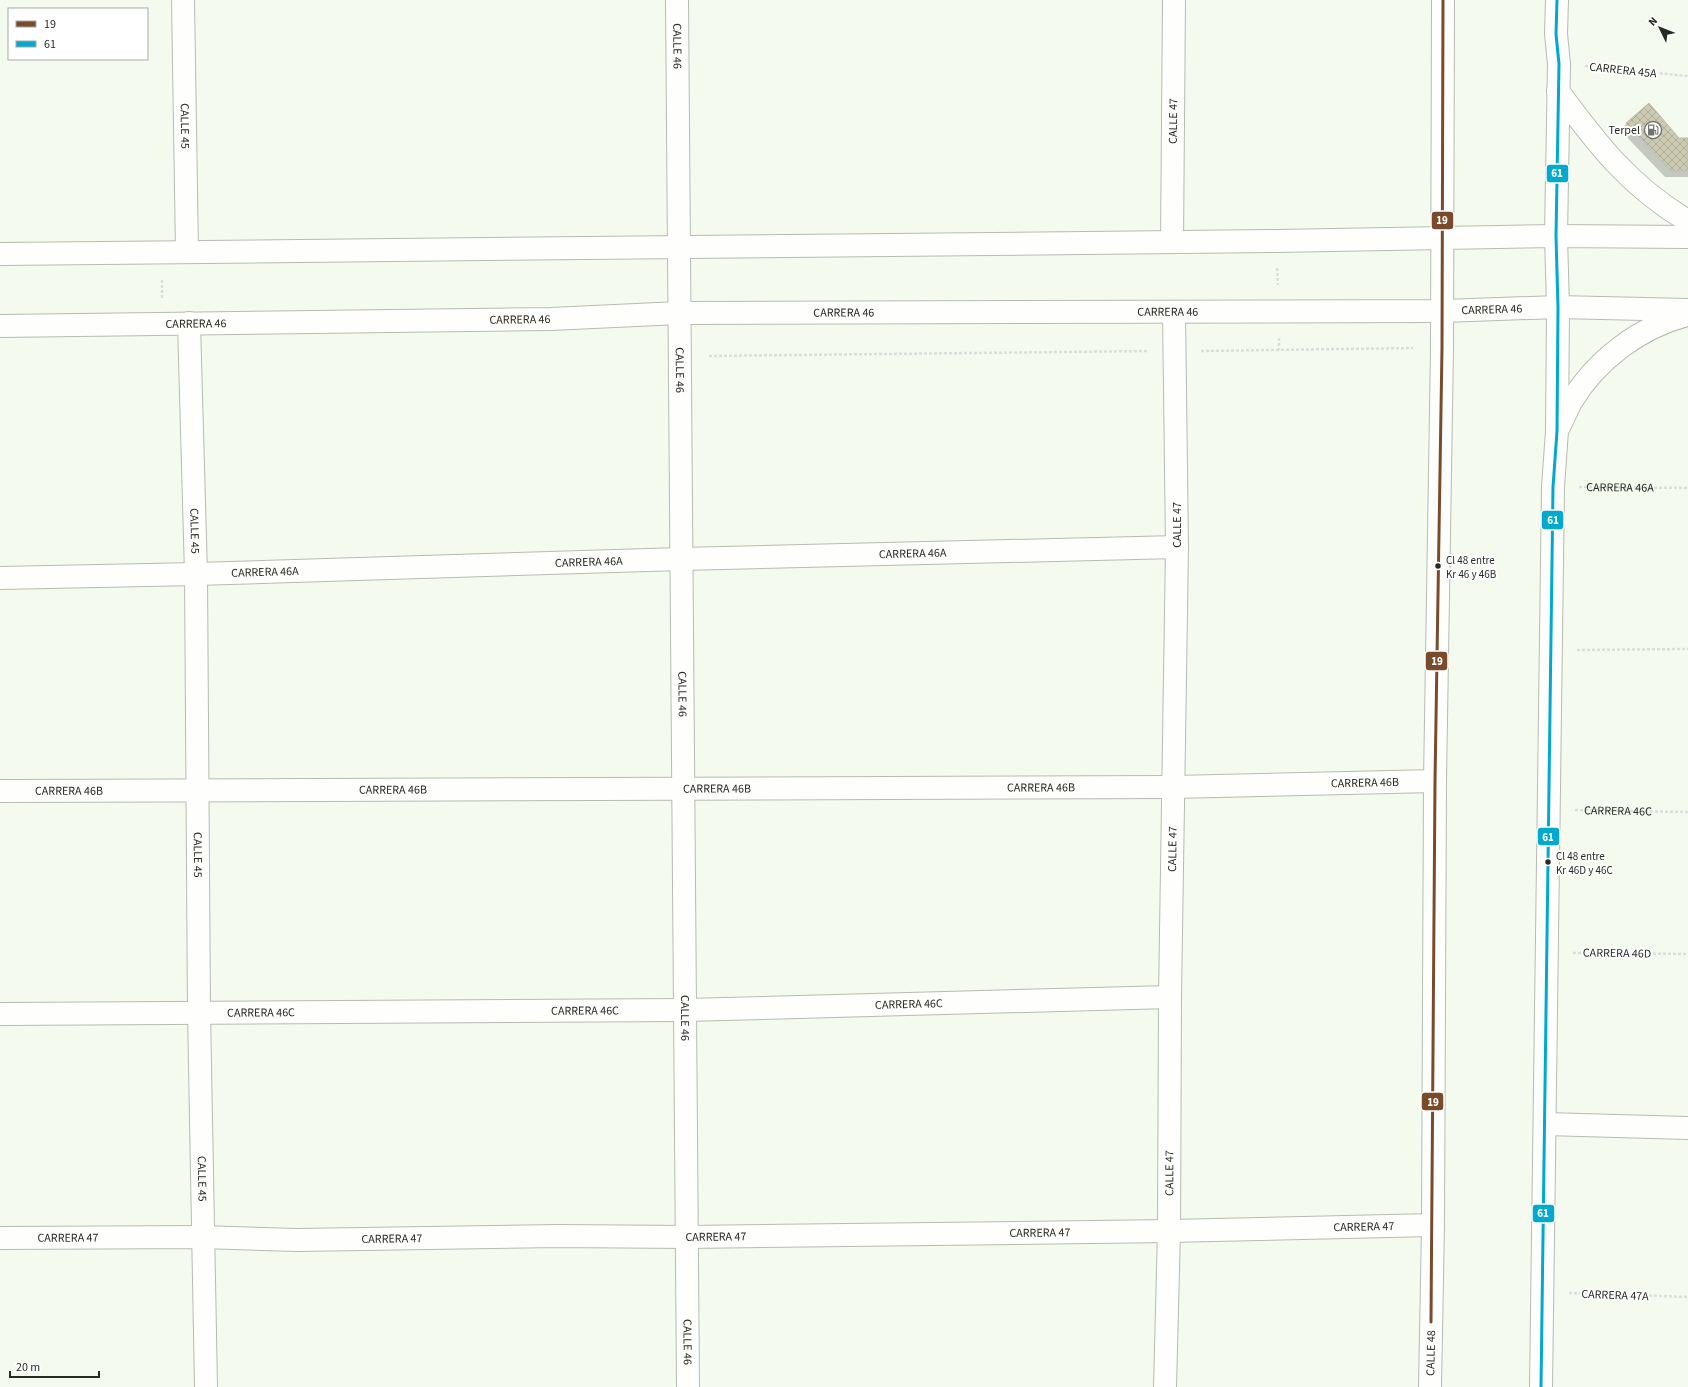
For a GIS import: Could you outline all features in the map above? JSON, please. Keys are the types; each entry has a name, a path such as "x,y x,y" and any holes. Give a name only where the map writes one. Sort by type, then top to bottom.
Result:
{"street":[{"name":"CALLE 45","path":"183,0 187,252"},
{"name":"CALLE 46","path":"677,0 688,1387"},
{"name":"CALLE 47","path":"1172,242 1174,0"},
{"name":"CALLE 48","path":"1430,1387 1433,1225 1435,781 1443,311 1443,0"},
{"path":"1541,1387 1553,487 1556,431 1558,307 1556,236 1559,64 1556,34 1557,0"},
{"path":"1558,91 1589,134 1624,173 1649,195 1688,221"},
{"path":"0,254 1277,241 1556,236 1688,237"},
{"name":"CARRERA 46","path":"0,326 551,319 679,313 1443,311 1558,307 1688,310"},
{"name":"CALLE 47","path":"1165,1387 1169,1231 1170,997 1177,547 1174,312"},
{"path":"1556,431 1571,402 1579,391 1591,375 1615,352 1642,333 1672,319 1688,315"},
{"name":"CALLE 45","path":"189,323 196,574 199,1012 206,1387"},
{"name":"CARRERA 46A","path":"0,578 1177,547"},
{"name":"CARRERA 46B","path":"0,791 683,790 1173,787 1435,781"},
{"name":"CARRERA 46C","path":"0,1014 685,1010 1170,997"},
{"path":"1545,1124 1688,1128"},
{"name":"CARRERA 47","path":"0,1238 202,1237 297,1240 557,1236 686,1238 1169,1231 1433,1225"}],"path":[{"name":"CARRERA 45A","path":"1559,64 1688,76"},
{"path":"1277,241 1279,350"},
{"path":"162,252 162,324"},
{"path":"709,356 1413,348"},
{"name":"CARRERA 46A","path":"1553,487 1688,488"},
{"path":"1551,651 1688,649"},
{"name":"CARRERA 46C","path":"1548,810 1688,812"},
{"name":"CARRERA 46D","path":"1547,953 1688,954"},
{"name":"CARRERA 47A","path":"1543,1292 1688,1297"}],"building":[{"name":"Terpel","path":"1649,103 1679,138 1688,138 1688,171 1671,171 1626,123"}],"transit line":[{"name":"19","path":"1431,1322 1435,781 1442,348 1443,0"},
{"name":"61","path":"1541,1387 1553,487 1557,431 1558,307 1556,236 1559,64 1556,34 1557,0"}],"place":[{"name":"Terpel","path":"1653,130"},
{"name":"Cl 48 entre Kr 46 y 46B","path":"1438,566"},
{"name":"Cl 48 entre Kr 46D y 46C","path":"1548,862"}]}
